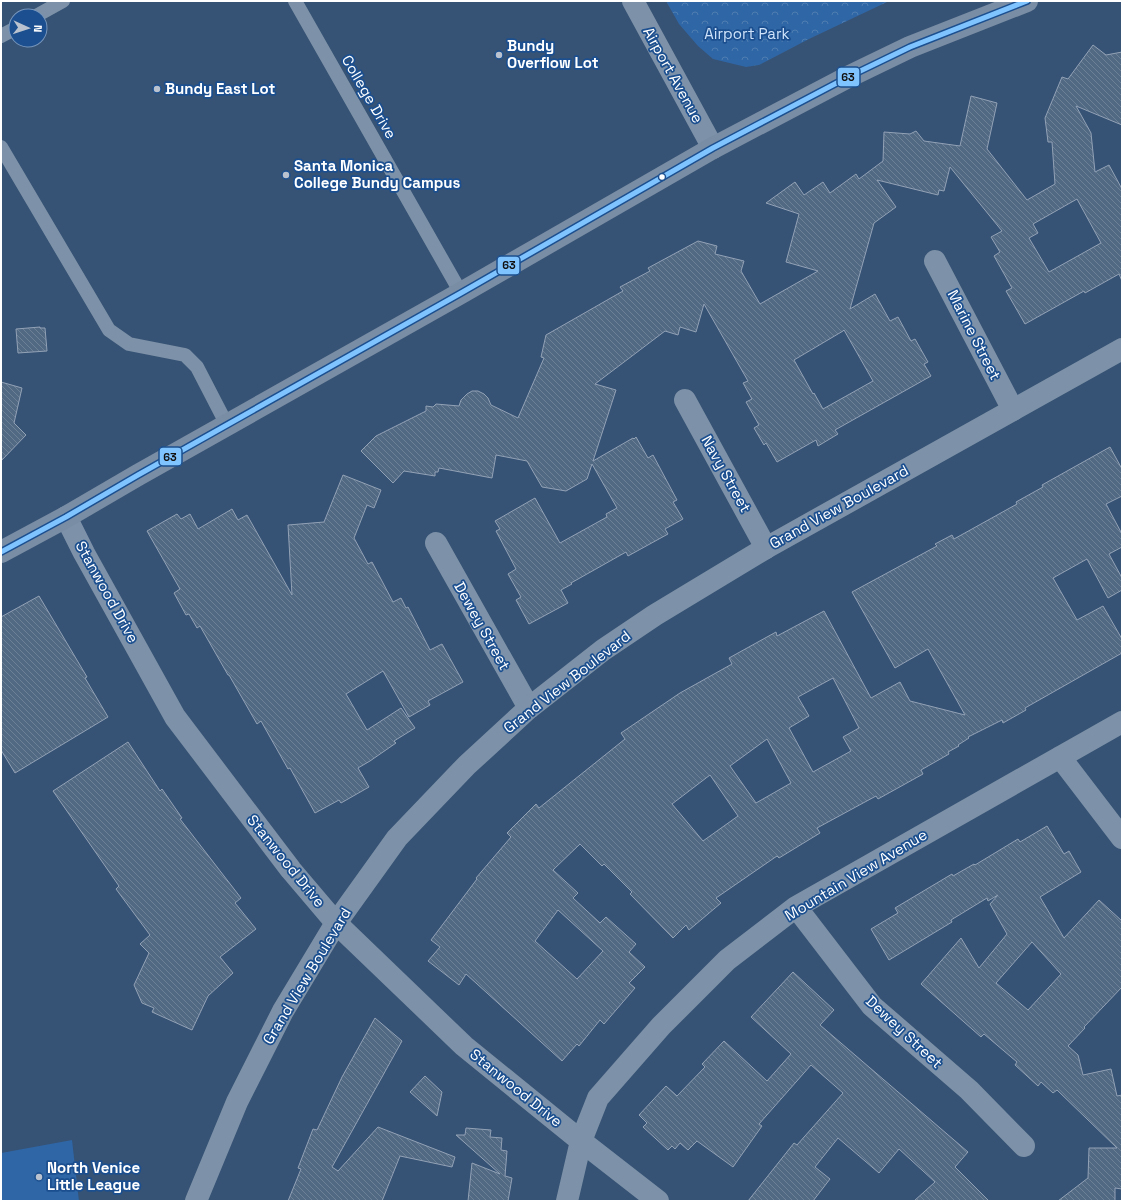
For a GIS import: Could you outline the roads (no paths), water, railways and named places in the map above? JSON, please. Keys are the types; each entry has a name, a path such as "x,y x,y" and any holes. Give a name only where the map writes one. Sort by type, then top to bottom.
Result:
{"main road":[{"path":"1,552 66,517 461,293 713,148 910,46 1027,1"}],"street":[{"name":"Airport Avenue","path":"633,1 713,148"},
{"name":"Marine Street","path":"935,260 1013,410"},
{"name":"Grand View Boulevard","path":"196,1201 236,1102 283,1012 336,923 397,838 467,765 528,708 603,650 655,615 766,548 1122,349"},
{"name":"Navy Street","path":"685,400 766,548"},
{"name":"Stanwood Drive","path":"66,517 84,553 175,717 291,870 336,923 464,1046 658,1201"},
{"name":"Dewey Street","path":"436,543 528,708"},
{"name":"Mountain View Avenue","path":"567,1201 581,1141 598,1098 661,1026 727,960 796,907 1122,722"},
{"path":"1060,757 1122,838"},
{"name":"Dewey Street","path":"796,907 872,1006 969,1090 1024,1146"}],"lane":[{"path":"48,9 63,1"},
{"name":"College Drive","path":"295,1 461,293"},
{"path":"1,148 109,330 129,344 185,355 197,367 227,425"}],"place":[{"name":"Bundy Overflow Lot","path":"499,55"},
{"name":"Bundy East Lot","path":"157,89"},
{"name":"Santa Monica College Bundy Campus","path":"286,175"},
{"name":"North Venice Little League","path":"39,1177"}],"park label":[{"name":"Airport Park","path":"747,34"}]}
